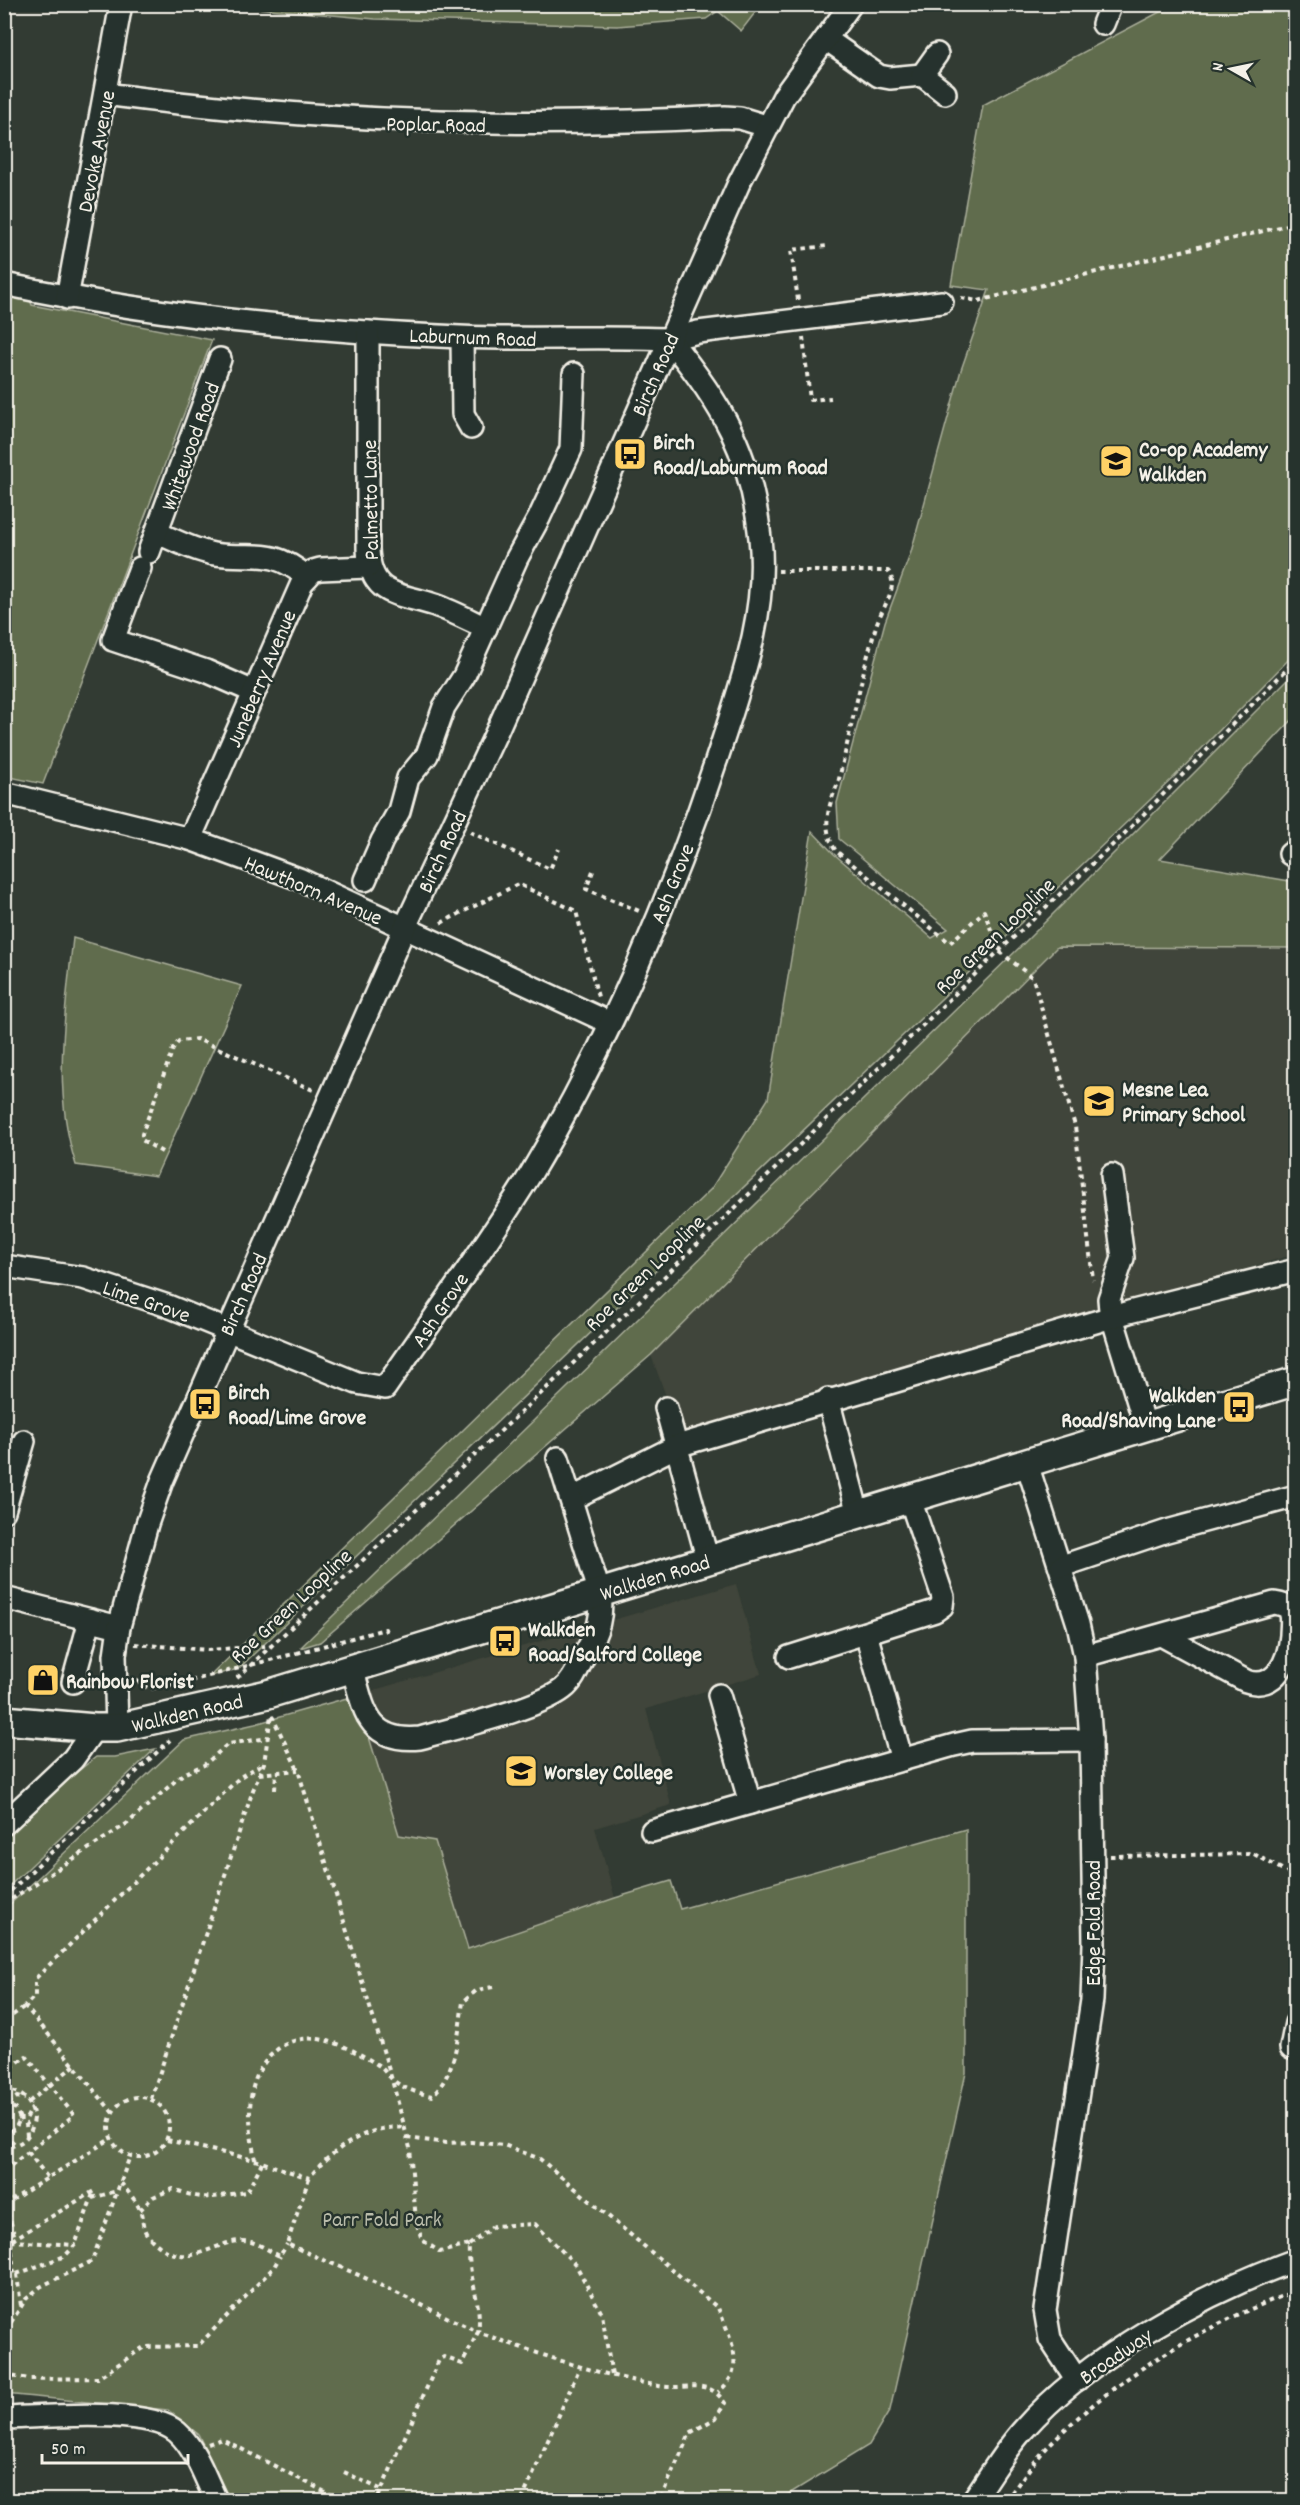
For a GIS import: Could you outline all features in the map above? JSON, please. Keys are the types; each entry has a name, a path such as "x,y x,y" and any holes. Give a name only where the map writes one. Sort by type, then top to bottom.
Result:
{"main road":[{"name":"Walkden Road","path":"4,1720 106,1728 168,1726 270,1704 353,1670 1027,1464 1145,1425 1296,1382"}],"street":[{"name":"Devoke Avenue","path":"67,298 121,4"},
{"name":"Birch Road","path":"106,1728 118,1634 147,1524 162,1481 226,1329 330,1098 412,931 453,824 497,731 669,339 766,126 784,96 851,4"},
{"path":"826,39 879,76 890,78 922,75 945,93"},
{"path":"922,75 937,54"},
{"name":"Poplar Road","path":"105,94 218,109 374,121 544,124 725,117 740,118 766,126"},
{"name":"Laburnum Road","path":"4,284 67,298 224,321 462,338 669,339 698,332 942,302"},
{"name":"Palmetto Lane","path":"368,332 368,567 378,584 390,592 405,599 434,605 486,628"},
{"path":"462,338 463,414 471,428"},
{"name":"Ash Grove","path":"385,1388 530,1175 657,918 690,838 741,686 753,637 761,571 760,538 751,486 735,437 702,379 669,339"},
{"name":"Whitewood Road","path":"220,359 153,542 113,640 206,670 254,692"},
{"path":"365,880 385,856 408,778 424,761 444,707 464,676 517,558 572,449 583,403 574,374"},
{"name":"Whitewood Road","path":"153,542 213,554 267,555 280,558 307,576"},
{"path":"307,576 320,569 368,567"},
{"name":"Juneberry Avenue","path":"190,839 298,589 307,576"},
{"name":"Hawthorn Avenue","path":"4,793 190,839 298,879 607,1022"},
{"path":"1112,1175 1124,1258 1109,1299 1145,1425"},
{"name":"Lime Grove","path":"4,1266 82,1278 168,1306 357,1383 385,1388"},
{"path":"571,1499 677,1446 828,1399 1115,1318 1129,1312 1296,1270"},
{"path":"828,1399 858,1514"},
{"path":"666,1408 708,1561"},
{"path":"4,1511 24,1441"},
{"path":"353,1670 360,1697 374,1726 384,1735 395,1738 420,1738 535,1703 564,1689 582,1660 603,1614 600,1594 558,1458"},
{"name":"Edge Fold Road","path":"1027,1464 1062,1566 1085,1656 1091,1740 1092,2000 1045,2310 1050,2339 1077,2380"},
{"path":"1062,1566 1167,1532 1296,1496"},
{"path":"789,1657 935,1611 942,1606 943,1597 910,1499"},
{"path":"4,1598 90,1620 118,1634"},
{"path":"1085,1656 1274,1604 1284,1605 1290,1611 1292,1619 1289,1652 1285,1663 1276,1674 1260,1683 1246,1681 1163,1636"},
{"path":"73,1682 90,1620"},
{"path":"867,1637 902,1760"},
{"path":"719,1695 750,1803"},
{"path":"4,1824 106,1728"},
{"path":"652,1831 972,1741 1091,1740"},
{"path":"1291,2048 1296,2023"},
{"name":"Broadway","path":"973,2500 1022,2430 1077,2380 1171,2318 1260,2273 1296,2260"},
{"path":"4,2418 142,2418 166,2424 177,2432 192,2452 216,2500"}],"path":[{"path":"942,302 947,296 978,301 1296,223"},
{"path":"826,246 791,250 810,400 831,398"},
{"path":"761,571 888,571 891,574 891,589 878,622 838,783 831,798 827,818 829,842 836,851 950,943 984,911 999,951 1033,978 1075,1126 1095,1292"},
{"name":"Roe Green Loopline","path":"228,1686 631,1309 999,951 1121,837 1296,660"},
{"path":"453,824 550,869 559,849"},
{"path":"593,871 586,889 657,918"},
{"path":"412,931 518,884 528,888 576,912 607,1022"},
{"path":"162,1152 142,1140 142,1134 173,1049 179,1041 197,1039 330,1098"},
{"path":"134,1672 142,1686 149,1689 182,1683 385,1629"},
{"path":"118,1634 207,1650 270,1646"},
{"path":"151,2099 264,1763 270,1704"},
{"path":"270,1704 298,1770 392,2080 407,2138 415,2193 416,2222 422,2240 440,2252 469,2246 494,2226 535,2223 576,2265 602,2314 612,2376"},
{"path":"4,1897 168,1726"},
{"path":"4,1904 128,1823 183,1774 204,1765 228,1744 268,1738"},
{"path":"4,2017 13,2015 25,2006 35,1996 35,1979 240,1777 264,1763"},
{"path":"259,1774 298,1770"},
{"path":"275,1790 276,1772"},
{"path":"1093,1856 1254,1854 1296,1877"},
{"path":"255,2160 249,2126 250,2097 262,2064 282,2044 310,2036 350,2049 381,2067 392,2080 416,2093 432,2096 443,2085 449,2073 463,2002 477,1990 493,1987"},
{"path":"25,2006 113,2113"},
{"path":"4,2073 26,2056 74,2115 4,2172"},
{"path":"6,2104 17,2097 28,2100 75,2066"},
{"path":"4,2090 20,2093 28,2100 32,2107 33,2128 17,2145 4,2147"},
{"path":"4,2097 6,2104 16,2109 20,2119 26,2124 27,2137"},
{"path":"142,2097 151,2099 165,2112 170,2130 167,2140 162,2147 147,2156 130,2156 121,2151 112,2138 110,2123 113,2113 125,2101 142,2097"},
{"path":"20,2119 26,2119 32,2107"},
{"path":"17,2145 6,2138 5,2133 15,2129 20,2119"},
{"path":"130,2156 92,2261 40,2287 26,2299 5,2330 7,2367 4,2372 29,2379 98,2378 144,2348 198,2346 274,2267 286,2244 309,2178 321,2163 355,2139 390,2126 405,2128"},
{"path":"17,2274 14,2275 13,2239 5,2204 112,2138"},
{"path":"407,2138 447,2144 471,2142 504,2145 540,2159 718,2308 731,2339 735,2364 729,2383 718,2392"},
{"path":"167,2140 255,2160 309,2178"},
{"path":"28,2152 48,2178"},
{"path":"140,2210 153,2197 173,2189 199,2199 214,2199 247,2193 262,2163"},
{"path":"120,2183 140,2210 143,2229 150,2239 169,2253 193,2255 230,2244 250,2241 280,2256"},
{"path":"13,2239 94,2191 75,2245 65,2256 17,2274"},
{"path":"91,2198 117,2191"},
{"path":"13,2239 75,2245"},
{"path":"286,2244 361,2276 478,2332 579,2369 662,2387 700,2386 718,2392 725,2403 716,2418 690,2433 660,2500"},
{"path":"377,2500 439,2360 444,2357 462,2364 478,2332 480,2318 468,2265 469,2246"},
{"path":"17,2274 22,2307"},
{"path":"1006,2500 1049,2445 1095,2403 1158,2358 1206,2330 1263,2303 1296,2291"},
{"path":"522,2500 579,2369"},
{"path":"192,2452 222,2439 341,2500"},
{"path":"344,2472 382,2490"}],"shaded area":[{"name":"Mesne Lea Primary School","path":"1058,947 1295,948 1295,1254 681,1437 651,1355"},
{"name":"Worsley College","path":"736,1584 761,1674 646,1709 671,1805 595,1828 615,1898 468,1949 435,1841 399,1835 369,1737 357,1722 347,1698"}],"green space":[{"path":"225,5 761,5 741,31 718,11 706,19 617,26 375,19"},
{"name":"Co-op Academy Walkden","path":"1173,5 1295,5 1295,653 1172,779 238,1669 210,1676 711,1189 768,1099 812,831 834,854 932,938 948,929 839,839 837,803 885,622 911,552 961,370 989,290 951,285 983,105"},
{"path":"5,294 30,300 32,305 212,340 43,784 5,776"},
{"path":"1295,672 1295,717 1160,859 1295,882 1295,948 1057,947 651,1355 320,1642 300,1648 1021,946"},
{"path":"73,938 242,986 156,1176 76,1165 64,1109 62,1081 64,1024"},
{"name":"Parr Fold Park","path":"347,1698 357,1722 369,1737 399,1835 435,1841 468,1949 671,1881 680,1909 966,1829 966,2073 890,2410 869,2445 779,2500 230,2500 198,2434 168,2410 5,2394 5,1909 184,1740 255,1724"},
{"path":"155,1749 5,1890 5,1836 49,1794 96,1757 115,1757"}],"place":[{"name":"Birch Road/Laburnum Road","path":"630,454"},
{"name":"Co-op Academy Walkden","path":"1116,461"},
{"name":"Mesne Lea Primary School","path":"1099,1101"},
{"name":"Birch Road/Lime Grove","path":"205,1404"},
{"name":"Walkden Road/Shaving Lane","path":"1239,1407"},
{"name":"Walkden Road/Salford College","path":"505,1641"},
{"name":"Rainbow Florist","path":"43,1680"},
{"name":"Worsley College","path":"521,1771"}]}
